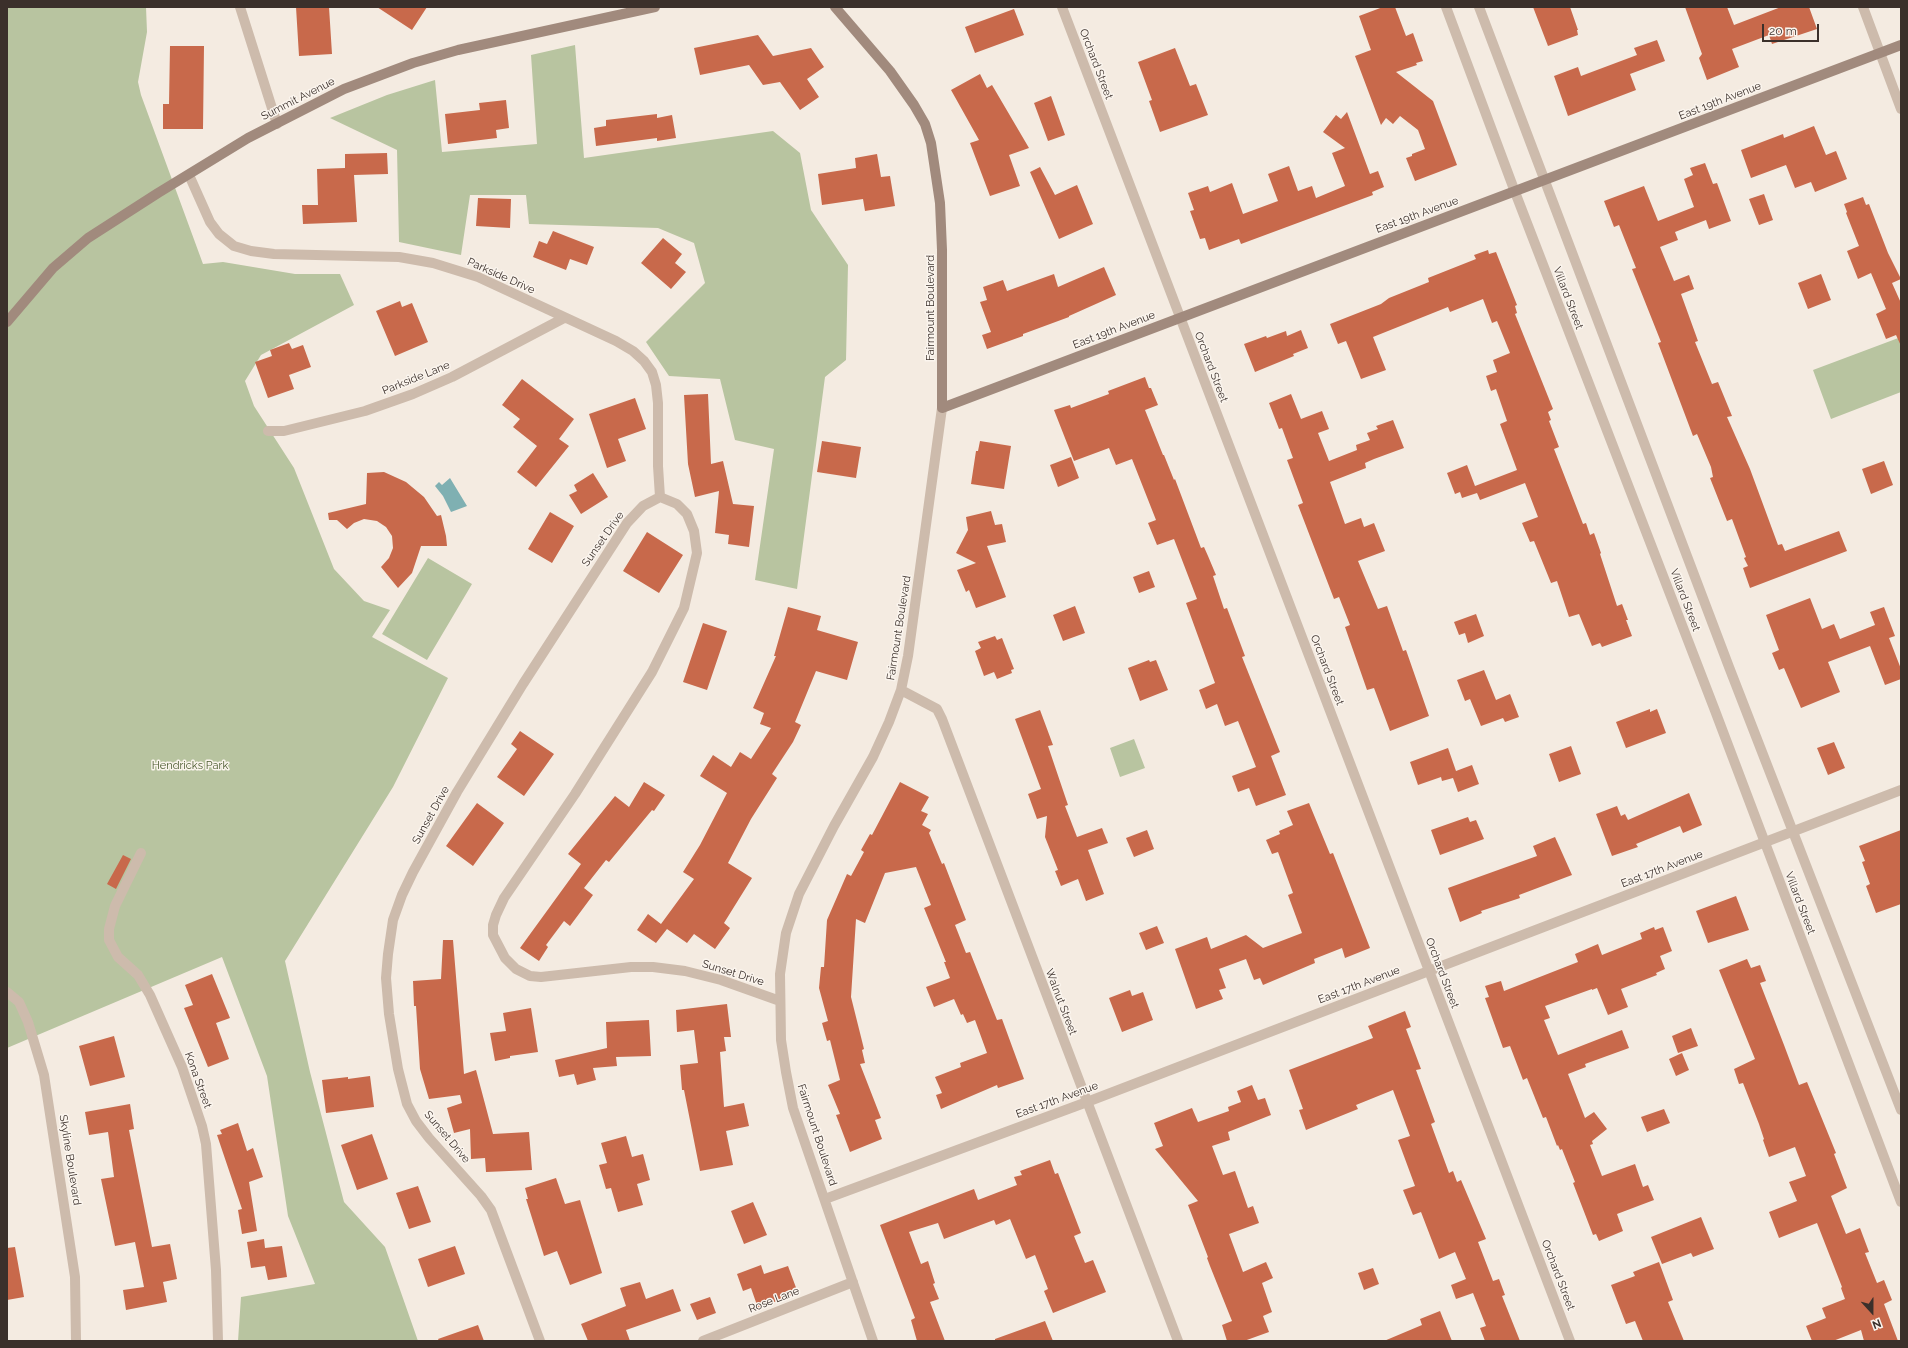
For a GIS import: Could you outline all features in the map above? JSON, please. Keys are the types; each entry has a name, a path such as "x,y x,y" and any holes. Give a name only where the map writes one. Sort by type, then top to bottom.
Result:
{"street":[{"path":"240,7 277,124"},
{"name":"Summit Avenue","path":"7,322 53,268 88,238 248,138 344,89 413,63 458,50 655,7"},
{"name":"Fairmount Boulevard","path":"835,7 890,71 914,105 925,124 931,143 940,203 942,250 942,408 908,656 901,690 873,757 807,876 792,914 782,952 780,1001 781,1040 789,1089 804,1141 873,1341"},
{"name":"Orchard Street","path":"1062,7 1570,1341"},
{"name":"Villard Street","path":"1446,7 1515,192 1901,1202"},
{"name":"Villard Street","path":"1479,7 1793,832 1901,1110"},
{"path":"1863,7 1901,108"},
{"name":"East 19th Avenue","path":"942,408 1901,45"},
{"name":"Parkside Drive","path":"189,175 210,222 220,234 234,246 251,251 274,254 399,257 433,263 478,277 616,341 633,351 644,361 652,372 656,385 658,403 658,466 660,497"},
{"name":"Parkside Lane","path":"268,431 284,431 365,411 413,394 452,377 564,318"},
{"name":"Sunset Drive","path":"540,1341 491,1210 481,1196 429,1138 416,1121 407,1104 394,1047 386,978 388,954 393,920 402,895 457,792 523,684 627,523 643,506 660,497 677,504 687,514 694,531 697,553 684,608 652,672 575,794 504,898 492,925 493,935 505,958 516,968 530,976 541,977 631,967 653,967 685,971 721,980 780,1001"},
{"name":"Walnut Street","path":"901,690 937,709 942,719 1178,1341"},
{"name":"East 17th Avenue","path":"825,1199 1087,1102 1901,790"},
{"name":"Kona Street","path":"141,853 115,906 109,929 109,940 118,957 138,975 150,995 182,1067 202,1126 206,1144 216,1270 218,1341"},
{"name":"Skyline Boulevard","path":"7,992 19,1002 28,1022 44,1075 75,1276 76,1341"},
{"name":"Rose Lane","path":"703,1341 853,1282"}],"green space":[{"name":"Hendricks Park","path":"7,7 146,7 147,32 138,82 141,95 203,264 223,262 295,274 340,274 354,305 261,355 245,381 254,406 294,468 334,569 364,601 390,610 372,637 448,678 393,787 285,961 310,1072 344,1202 385,1247 418,1341 238,1341 241,1297 315,1284 288,1216 267,1076 222,957 7,1048"},
{"path":"575,45 584,158 773,131 800,153 811,210 848,265 846,360 825,377 797,589 755,580 774,449 735,440 720,379 669,376 646,342 705,283 694,243 658,228 529,224 526,195 470,195 461,255 399,242 397,150 330,118 387,95 435,80 442,152 537,144 531,55"},
{"path":"1901,337 1901,392 1831,419 1813,370"},
{"path":"428,558 472,584 427,660 382,634"},
{"path":"1134,739 1145,768 1120,777 1110,748"}],"water":[{"path":"450,478 467,506 451,512 443,496 435,486 439,482 442,485"}],"building":[{"path":"296,7 329,7 332,54 299,56"},
{"path":"377,7 427,7 412,30"},
{"path":"1383,7 1395,7 1406,36 1413,33 1423,61 1416,63 1417,65 1396,72 1433,101 1457,165 1415,181 1406,158 1425,149 1418,130 1400,116 1393,124 1386,118 1381,125 1355,56 1371,50 1359,16"},
{"path":"1533,7 1570,7 1578,30 1578,35 1548,46"},
{"path":"1685,7 1727,7 1734,25 1781,7 1809,7 1817,29 1772,44 1769,35 1732,49 1739,67 1707,80 1699,58 1702,54"},
{"path":"1014,9 1024,35 975,53 965,27"},
{"path":"758,35 773,56 811,48 824,67 807,79 819,97 800,110 780,82 763,85 749,65 700,75 694,48"},
{"path":"1657,40 1665,61 1630,74 1636,90 1568,116 1554,76 1578,67 1581,76 1637,55 1634,48"},
{"path":"170,46 204,46 203,129 163,129 163,104 169,104"},
{"path":"1175,48 1190,86 1196,84 1208,115 1160,132 1149,101 1152,100 1138,62"},
{"path":"980,74 987,88 992,85 1029,148 1009,155 1020,186 990,196 970,143 979,140 951,90"},
{"path":"1051,96 1065,135 1048,141 1034,103"},
{"path":"506,100 509,128 496,130 497,138 448,144 445,114 480,110 479,103"},
{"path":"1347,112 1370,174 1378,171 1384,187 1372,192 1373,195 1241,244 1239,239 1209,250 1205,238 1200,239 1190,211 1194,210 1188,193 1208,186 1210,192 1232,183 1243,214 1278,201 1268,174 1289,166 1298,191 1312,186 1316,198 1345,186 1332,153 1345,148 1323,132 1336,115 1341,119"},
{"path":"657,114 657,118 672,115 676,138 657,141 657,138 596,146 594,128 606,126 606,120"},
{"path":"1814,126 1826,155 1836,151 1847,179 1815,192 1811,182 1795,188 1786,165 1751,178 1741,150 1783,134 1784,138"},
{"path":"387,153 388,174 354,175 357,222 303,224 302,205 318,205 317,169 345,168 345,154"},
{"path":"877,154 881,177 890,176 895,206 865,211 863,199 822,205 818,174 856,168 855,158"},
{"path":"1705,163 1713,184 1717,183 1731,221 1709,229 1706,220 1675,232 1678,240 1660,247 1674,281 1689,275 1694,289 1681,294 1698,341 1695,342 1712,384 1718,382 1732,416 1727,417 1750,469 1778,545 1782,544 1785,551 1839,531 1847,551 1750,588 1743,568 1748,566 1744,558 1746,557 1732,519 1727,521 1710,478 1713,477 1711,467 1697,434 1693,436 1658,343 1661,342 1632,269 1636,268 1619,225 1614,227 1604,201 1644,186 1658,221 1694,207 1684,179 1693,175 1690,168"},
{"path":"1040,167 1055,195 1077,185 1093,224 1059,239 1030,172"},
{"path":"1764,194 1773,220 1759,225 1749,199"},
{"path":"1863,197 1866,205 1869,204 1888,253 1901,279 1892,283 1901,303 1901,346 1896,335 1886,339 1876,314 1886,309 1871,273 1858,279 1847,251 1859,246 1844,204"},
{"path":"478,198 511,199 510,228 476,226"},
{"path":"553,231 594,247 587,265 570,259 566,270 533,257 539,241 547,244"},
{"path":"663,238 682,254 675,263 686,272 671,289 641,263"},
{"path":"1488,250 1489,254 1496,252 1517,305 1515,306 1517,313 1515,314 1553,409 1548,412 1551,420 1549,421 1559,447 1554,449 1583,524 1586,523 1590,535 1594,533 1617,606 1622,604 1628,620 1626,620 1632,636 1602,647 1600,643 1592,646 1579,614 1569,617 1557,581 1551,583 1534,541 1530,542 1522,523 1538,517 1525,483 1480,500 1477,493 1462,498 1460,492 1455,494 1447,473 1467,465 1475,486 1517,470 1500,424 1507,421 1496,389 1491,391 1486,376 1497,372 1493,360 1510,353 1497,321 1492,323 1483,299 1450,312 1448,307 1373,337 1386,370 1361,379 1346,341 1338,344 1330,324 1381,304 1389,298 1429,282 1428,278 1476,259 1474,255"},
{"path":"1104,267 1116,295 1069,317 987,349 982,335 991,332 980,302 987,300 983,287 1003,280 1007,291 1054,274 1058,287"},
{"path":"1821,274 1831,300 1808,309 1798,283"},
{"path":"400,301 402,307 412,303 428,342 395,356 376,311"},
{"path":"1301,330 1308,348 1293,354 1294,356 1255,372 1244,344 1286,331 1287,336"},
{"path":"289,343 292,349 303,345 311,367 289,375 294,389 268,398 255,362 272,356 270,350"},
{"path":"1145,377 1158,405 1145,410 1163,455 1174,480 1175,479 1201,548 1204,547 1216,575 1213,576 1224,609 1227,608 1245,656 1242,657 1280,752 1271,756 1286,795 1256,806 1249,788 1238,792 1232,776 1256,767 1238,721 1225,726 1217,704 1206,709 1199,690 1215,683 1186,603 1197,599 1174,539 1157,545 1148,523 1156,520 1132,459 1116,465 1109,448 1074,461 1054,410 1070,405 1071,408 1109,394 1108,391"},
{"path":"522,379 574,419 559,439 569,446 536,487 517,472 537,446 513,427 520,419 502,405"},
{"path":"708,394 711,464 723,461 733,504 754,506 749,547 728,544 729,535 715,533 719,491 695,497 688,464 684,395"},
{"path":"1291,394 1301,419 1322,411 1329,429 1318,433 1329,461 1357,450 1356,445 1370,440 1367,433 1378,429 1376,426 1393,420 1404,448 1365,463 1366,468 1330,482 1345,524 1361,518 1364,527 1374,523 1385,551 1358,561 1378,609 1387,606 1403,651 1406,650 1429,716 1390,731 1374,688 1367,690 1345,627 1350,625 1339,597 1334,599 1298,505 1303,503 1287,460 1293,458 1282,428 1279,429 1269,403"},
{"path":"635,398 646,429 618,439 626,461 607,468 589,414"},
{"path":"822,441 861,447 856,478 817,472"},
{"path":"980,441 1011,446 1004,489 971,484 976,451 978,451"},
{"path":"1071,457 1079,478 1058,487 1050,465"},
{"path":"1884,461 1893,485 1871,494 1862,469"},
{"path":"384,472 406,482 424,497 437,516 441,515 446,536 447,546 421,546 412,573 398,588 381,567 389,558 393,548 392,536 386,527 377,521 364,519 354,523 347,529 337,520 329,520 328,513 366,504 367,473"},
{"path":"593,473 608,497 581,514 569,495 577,491 574,485"},
{"path":"991,511 995,525 1002,524 1006,542 987,546 1006,597 976,608 969,590 966,592 957,570 976,563 956,553 968,530 966,517"},
{"path":"550,512 574,526 552,563 528,549"},
{"path":"647,532 683,555 659,593 623,571"},
{"path":"1149,571 1155,587 1139,593 1133,577"},
{"path":"1810,598 1822,629 1834,624 1840,639 1875,625 1870,612 1884,607 1895,636 1889,638 1901,669 1901,679 1885,685 1870,646 1828,662 1840,692 1801,708 1784,668 1779,670 1772,653 1779,650 1766,615"},
{"path":"1075,606 1085,633 1063,641 1053,615"},
{"path":"788,607 821,616 817,630 858,642 847,680 816,671 795,722 801,725 793,742 772,774 777,778 751,819 728,863 752,878 724,923 730,928 715,949 694,934 687,943 667,929 656,943 637,930 648,914 661,924 694,879 683,872 700,845 727,793 700,776 713,755 731,767 740,752 751,759 771,728 760,724 764,713 753,708 776,656 774,656"},
{"path":"1476,614 1484,636 1468,643 1465,633 1459,635 1454,622"},
{"path":"703,623 727,631 707,690 683,682"},
{"path":"995,636 997,640 1002,638 1014,669 1011,670 1012,673 997,679 994,672 984,676 975,651 981,648 978,642"},
{"path":"1149,660 1150,662 1156,660 1168,690 1140,701 1128,668"},
{"path":"1484,670 1496,700 1510,694 1519,717 1505,722 1503,718 1481,726 1470,699 1465,701 1457,680"},
{"path":"1650,709 1650,712 1657,709 1666,733 1626,748 1616,722"},
{"path":"1040,710 1053,745 1048,746 1068,805 1065,806 1077,837 1102,828 1108,843 1088,850 1104,894 1086,901 1078,879 1061,886 1055,871 1058,870 1045,837 1047,816 1037,819 1028,794 1041,789 1015,719"},
{"path":"520,731 554,754 524,796 497,777 517,749 511,744"},
{"path":"1834,742 1845,768 1828,775 1817,748"},
{"path":"1571,746 1581,774 1559,782 1549,754"},
{"path":"1448,748 1456,771 1472,765 1479,784 1458,792 1453,778 1442,781 1441,777 1418,785 1410,762"},
{"path":"644,782 665,795 654,811 652,810 609,862 606,860 584,888 593,895 570,926 564,921 546,945 548,947 539,961 520,948 581,864 568,854 615,796 629,807"},
{"path":"900,782 929,797 921,811 928,814 922,825 931,830 929,833 942,864 944,863 966,920 955,925 966,953 970,952 997,1020 1002,1019 1024,1079 998,1088 997,1085 941,1109 936,1095 942,1093 935,1077 961,1067 960,1063 987,1053 975,1020 967,1023 963,1014 961,1015 954,999 934,1007 926,987 950,978 944,962 946,962 924,908 931,905 916,867 885,873 865,923 856,919 851,997 864,1049 862,1050 865,1063 860,1064 881,1118 875,1120 882,1139 850,1152 836,1115 840,1114 828,1085 840,1080 830,1040 827,1041 822,1023 828,1021 819,988 821,967 824,967 827,920 847,874 851,876 864,852 861,850 870,834 872,835"},
{"path":"1689,793 1702,825 1683,833 1680,826 1636,844 1638,847 1612,856 1596,814 1617,806 1621,816 1625,814 1628,820"},
{"path":"477,803 504,823 473,866 446,846"},
{"path":"1309,803 1330,854 1333,853 1370,948 1345,958 1342,948 1314,959 1315,963 1263,985 1260,978 1254,980 1246,959 1219,969 1226,988 1219,990 1223,999 1196,1009 1175,949 1207,937 1211,949 1246,935 1263,948 1302,933 1288,895 1293,893 1278,852 1272,854 1266,840 1280,834 1279,831 1293,825 1287,811"},
{"path":"1468,817 1470,822 1476,820 1484,839 1440,855 1431,830"},
{"path":"1147,830 1154,849 1134,857 1126,838"},
{"path":"1901,830 1901,904 1876,913 1866,886 1870,884 1862,862 1865,861 1859,846"},
{"path":"1555,837 1572,875 1519,895 1520,898 1481,911 1482,913 1460,922 1448,888 1537,856 1533,846"},
{"path":"123,855 131,859 116,889 107,884"},
{"path":"1736,896 1749,930 1708,943 1696,911"},
{"path":"1157,926 1164,943 1146,950 1139,933"},
{"path":"1654,927 1655,930 1663,927 1672,951 1660,956 1665,969 1656,973 1657,975 1621,989 1628,1007 1608,1015 1597,988 1545,1006 1550,1018 1544,1020 1558,1055 1622,1030 1629,1048 1585,1064 1586,1067 1568,1074 1585,1118 1594,1112 1607,1129 1592,1141 1593,1144 1590,1145 1602,1176 1635,1164 1643,1187 1648,1185 1654,1200 1617,1214 1623,1231 1599,1241 1596,1234 1593,1235 1562,1149 1560,1150 1558,1145 1557,1146 1546,1117 1543,1118 1527,1078 1523,1080 1510,1046 1503,1048 1485,998 1489,997 1485,986 1501,981 1504,991 1578,962 1575,954 1598,944 1602,955 1642,939 1640,933"},
{"path":"443,940 453,940 464,1074 476,1070 493,1134 529,1132 532,1170 486,1172 485,1158 471,1159 470,1129 454,1133 447,1108 462,1103 460,1095 429,1099 420,1069 413,981 441,979"},
{"path":"1747,959 1751,968 1760,965 1766,981 1760,983 1799,1085 1807,1082 1836,1153 1834,1154 1847,1188 1831,1196 1846,1234 1860,1228 1869,1252 1865,1253 1877,1283 1884,1280 1892,1300 1884,1304 1898,1341 1864,1341 1861,1330 1833,1341 1812,1341 1806,1326 1826,1318 1822,1308 1845,1299 1841,1288 1842,1287 1817,1223 1779,1238 1769,1212 1797,1201 1789,1182 1806,1176 1795,1147 1769,1157 1759,1124 1743,1083 1739,1084 1734,1069 1755,1059 1719,970"},
{"path":"212,974 230,1018 216,1023 229,1059 208,1067 184,1008 193,1005 185,985"},
{"path":"1130,990 1132,996 1143,992 1153,1020 1122,1032 1109,998"},
{"path":"727,1004 731,1037 724,1037 726,1051 720,1052 724,1107 744,1103 749,1126 726,1131 733,1165 700,1171 684,1090 682,1090 680,1065 698,1063 694,1030 677,1032 676,1010"},
{"path":"531,1008 538,1052 510,1056 510,1058 495,1061 490,1033 506,1031 503,1013"},
{"path":"1405,1011 1411,1027 1406,1029 1421,1069 1416,1070 1435,1122 1431,1124 1449,1173 1453,1171 1457,1182 1461,1180 1486,1239 1478,1242 1493,1281 1499,1279 1505,1295 1502,1296 1520,1341 1485,1341 1480,1328 1486,1326 1473,1293 1456,1299 1451,1285 1466,1279 1455,1252 1439,1259 1421,1212 1413,1215 1403,1190 1415,1186 1398,1140 1410,1136 1393,1090 1356,1105 1358,1109 1306,1130 1299,1110 1303,1109 1289,1070 1373,1038 1368,1026"},
{"path":"649,1020 651,1056 616,1057 617,1066 593,1068 596,1080 577,1085 574,1074 559,1077 555,1060 607,1048 606,1022"},
{"path":"1691,1028 1698,1046 1678,1053 1672,1036"},
{"path":"114,1036 125,1077 90,1086 79,1046"},
{"path":"1682,1053 1689,1070 1676,1076 1669,1059"},
{"path":"370,1076 374,1107 326,1113 322,1080"},
{"path":"1252,1085 1258,1100 1265,1098 1271,1115 1228,1132 1230,1140 1212,1146 1223,1175 1235,1171 1248,1208 1253,1206 1259,1223 1229,1234 1243,1272 1266,1262 1273,1278 1262,1283 1272,1312 1263,1316 1269,1332 1244,1341 1227,1341 1222,1325 1232,1321 1188,1205 1198,1201 1155,1149 1163,1146 1154,1123 1192,1108 1198,1122 1229,1111 1228,1107 1241,1102 1237,1091"},
{"path":"130,1104 134,1129 129,1130 152,1247 170,1244 177,1279 163,1282 167,1302 126,1310 123,1290 144,1287 135,1242 115,1246 101,1179 114,1177 108,1132 89,1135 85,1112"},
{"path":"1664,1109 1670,1123 1647,1132 1641,1117"},
{"path":"238,1123 247,1151 253,1148 263,1177 249,1182 257,1231 242,1234 238,1210 242,1209 217,1135 222,1134 220,1130"},
{"path":"372,1134 388,1179 357,1190 341,1145"},
{"path":"626,1136 632,1157 643,1154 650,1180 637,1184 643,1205 618,1212 611,1188 606,1189 599,1165 607,1163 601,1143"},
{"path":"1050,1160 1055,1174 1058,1173 1081,1233 1074,1236 1085,1263 1093,1260 1106,1292 1053,1313 1044,1291 1048,1289 1035,1255 1026,1259 1010,1219 996,1225 994,1220 944,1239 938,1223 909,1232 921,1264 928,1261 935,1283 933,1284 939,1299 930,1302 945,1341 917,1341 911,1320 915,1318 880,1225 974,1189 978,1200 1017,1185 1014,1177 1022,1175 1020,1171"},
{"path":"556,1178 565,1204 580,1200 602,1273 570,1285 557,1251 544,1256 526,1199 528,1199 525,1188"},
{"path":"418,1186 431,1222 409,1229 396,1193"},
{"path":"753,1202 767,1235 744,1244 731,1211"},
{"path":"1701,1217 1714,1249 1693,1257 1691,1253 1662,1264 1651,1237"},
{"path":"264,1239 265,1248 282,1246 287,1277 268,1280 265,1266 251,1268 247,1242"},
{"path":"455,1246 465,1274 428,1287 418,1259"},
{"path":"15,1247 24,1297 7,1300 7,1248"},
{"path":"1659,1262 1673,1300 1668,1302 1684,1341 1643,1341 1635,1321 1626,1324 1611,1285 1635,1276 1633,1272"},
{"path":"761,1265 764,1274 788,1266 798,1293 758,1308 751,1288 743,1291 737,1274"},
{"path":"1373,1268 1379,1284 1364,1290 1358,1273"},
{"path":"640,1282 646,1299 673,1289 681,1311 626,1330 630,1341 588,1341 581,1324 626,1306 620,1288"},
{"path":"710,1297 716,1313 697,1320 690,1304"},
{"path":"1440,1311 1452,1341 1384,1341 1422,1325 1420,1319"},
{"path":"1045,1321 1053,1341 995,1341 995,1339"},
{"path":"478,1325 484,1341 439,1341 438,1339"}]}
